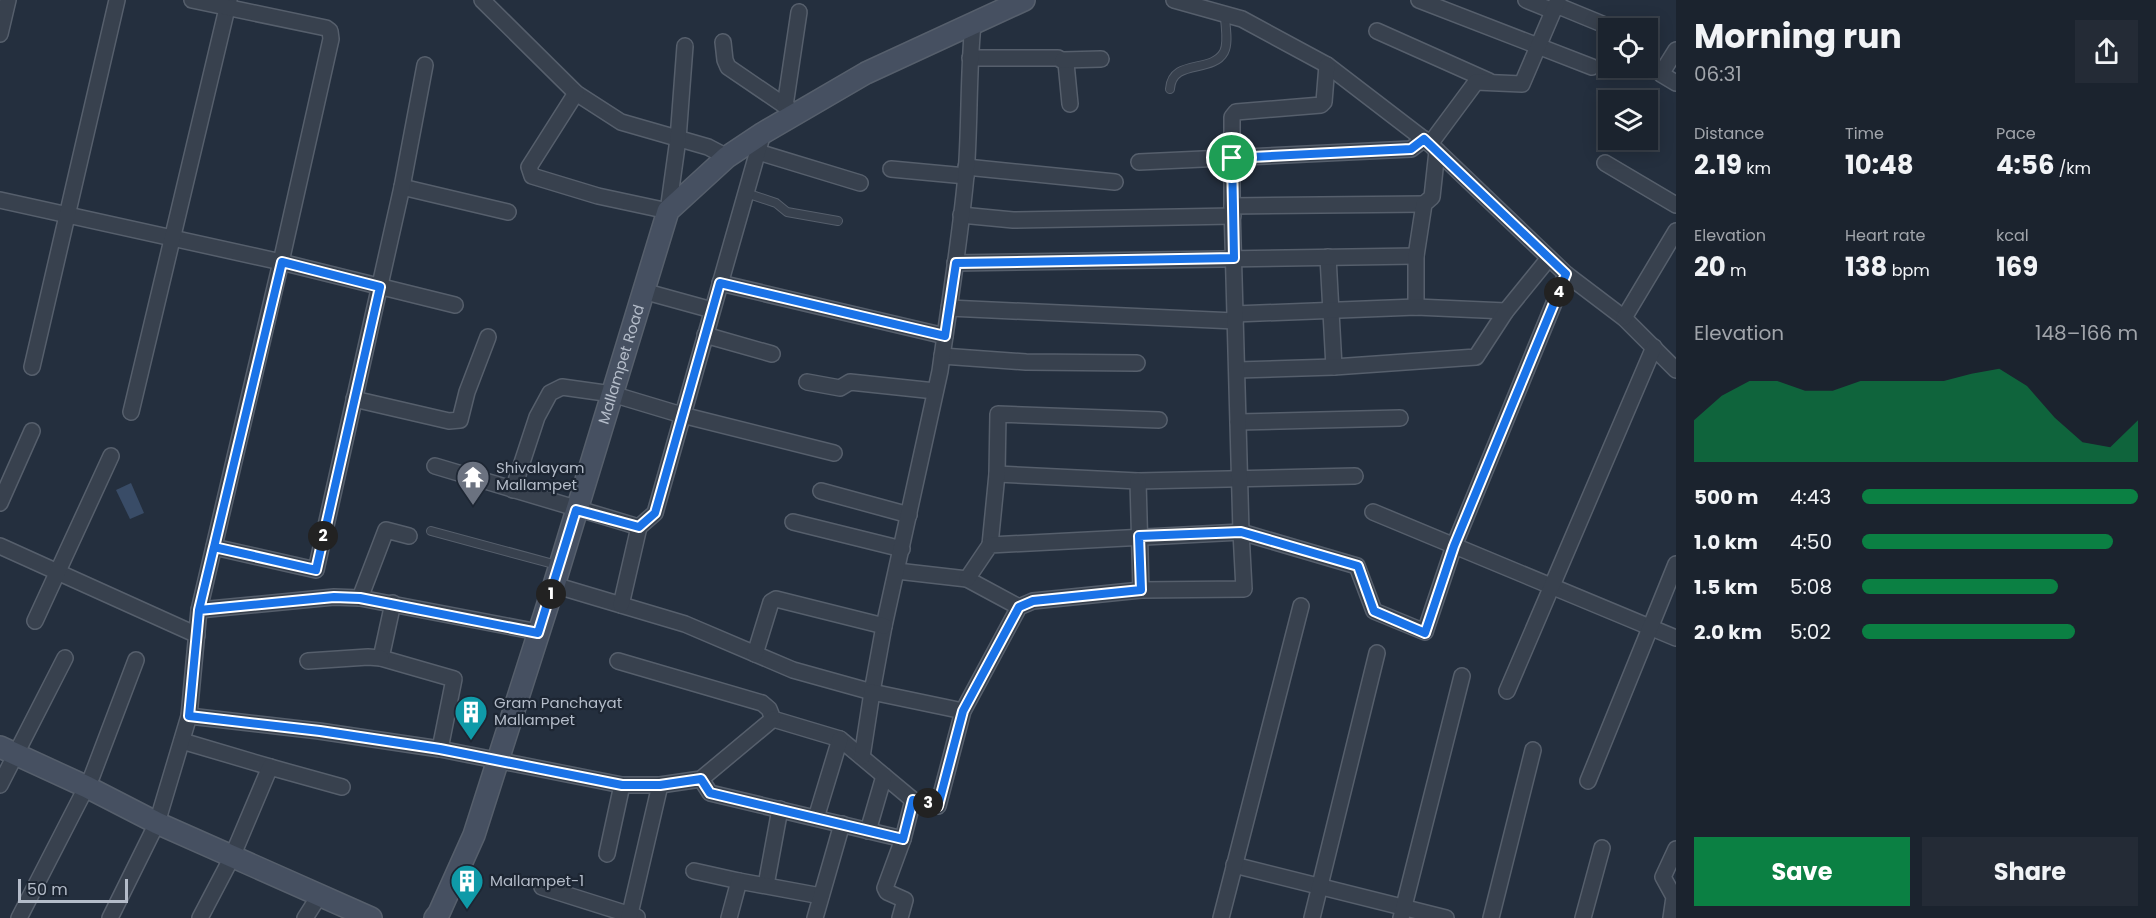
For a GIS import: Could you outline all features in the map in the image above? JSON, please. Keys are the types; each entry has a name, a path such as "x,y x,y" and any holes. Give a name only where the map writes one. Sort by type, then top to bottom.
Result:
{"main road":[{"path":"668,211 728,157 760,143 791,110 1024,0"},
{"name":"Mallampet Road","path":"438,916 474,835 496,759 557,575 668,211"},
{"path":"8,750 158,823 371,918"}],"street":[{"path":"0,34 8,0"},
{"path":"32,367 117,0"},
{"path":"110,918 158,823 189,716 199,610 282,262 331,39 330,31 326,28 228,4 192,0"},
{"path":"482,0 576,93 621,122 708,147 728,157"},
{"path":"1174,0 1242,19 1327,65 1430,145 1566,274 1624,318 1676,370"},
{"path":"1419,0 1592,67"},
{"path":"1526,0 1556,5 1598,22"},
{"path":"131,412 228,4"},
{"path":"961,215 1013,220 1424,204 1432,197 1430,145 1476,82 1522,84 1556,5"},
{"path":"723,42 728,67 791,110 799,12"},
{"path":"862,757 884,626 942,356 956,263 966,171 973,24"},
{"path":"1377,31 1491,83"},
{"path":"576,93 529,167 532,176 598,196 668,211 678,139 685,46"},
{"path":"1676,50 1661,74 1676,83"},
{"path":"970,58 1101,59"},
{"path":"1064,60 1070,104"},
{"path":"214,547 316,570 402,186 425,65"},
{"path":"618,661 762,703 773,719 840,740 913,800 938,806 963,711 1019,607 1033,601 1141,590 1244,588 1235,317 1232,158 1234,114 1321,105 1324,102 1327,65"},
{"path":"621,605 639,527 655,513 760,143 860,183"},
{"path":"1139,162 1411,149 1430,145"},
{"path":"1605,163 1676,205"},
{"path":"891,169 966,171 1115,182"},
{"path":"402,186 508,212"},
{"path":"0,200 282,262 455,305"},
{"path":"1416,307 1416,256 1424,204"},
{"path":"1624,318 1676,231"},
{"path":"956,263 1416,256"},
{"path":"1328,257 1334,367"},
{"path":"1237,370 1334,367 1476,357 1506,311 1549,258"},
{"path":"990,544 1241,532 1358,566 1374,611 1425,633 1454,546 1566,274"},
{"path":"720,283 945,336"},
{"path":"643,291 712,310"},
{"path":"949,308 1235,317 1416,307 1506,311"},
{"path":"705,334 772,354"},
{"path":"354,399 449,421 460,420 467,392 488,337"},
{"path":"1507,691 1654,347"},
{"path":"942,356 999,361 1137,363"},
{"path":"807,382 840,388 850,382 935,391"},
{"path":"513,490 537,417 550,393 562,387 612,394 682,415 834,453"},
{"path":"967,579 990,544 997,474 998,414 1081,419 1159,420"},
{"path":"1238,422 1400,418"},
{"path":"0,503 32,431"},
{"path":"35,621 111,456"},
{"path":"435,466 639,527"},
{"path":"997,474 1138,481 1355,476"},
{"path":"1138,481 1141,590"},
{"path":"821,490 909,515"},
{"path":"1373,512 1676,638"},
{"path":"793,522 902,549"},
{"path":"360,598 386,530 409,536"},
{"path":"0,546 197,635"},
{"path":"1588,781 1676,564"},
{"path":"897,571 967,579 1019,607"},
{"path":"557,575 621,605 685,624 793,670 872,692 963,711"},
{"path":"199,610 334,597 360,598 538,633"},
{"path":"755,654 771,602 776,599 884,626"},
{"path":"381,658 393,603"},
{"path":"1221,918 1302,606"},
{"path":"1312,918 1377,653"},
{"path":"0,785 8,750 65,658"},
{"path":"308,661 381,658 454,679 440,749"},
{"path":"19,918 87,787 136,660"},
{"path":"1403,913 1462,675"},
{"path":"189,716 320,731 440,749 622,785 660,785 701,779 773,719"},
{"path":"816,818 840,740"},
{"path":"182,741 342,787"},
{"path":"1491,918 1533,750"},
{"path":"200,918 232,857 270,767"},
{"path":"868,831 884,776"},
{"path":"701,779 710,793 903,839"},
{"path":"607,854 622,785"},
{"path":"542,887 633,917 660,785"},
{"path":"900,918 905,900 887,892 885,888 903,839 913,800"},
{"path":"766,885 780,809"},
{"path":"815,918 842,825"},
{"path":"1583,918 1602,848"},
{"path":"1671,918 1674,897 1663,876 1676,849"},
{"path":"1234,865 1320,887 1403,913 1446,918"},
{"path":"694,871 821,896"},
{"path":"729,918 739,881"},
{"path":"305,918 319,896"}],"lane":[{"path":"1170,89 1174,75 1181,70 1212,62 1220,57 1226,44 1225,15"},
{"path":"746,193 776,203 787,212 838,221"},
{"path":"431,531 557,575"}],"water":[{"path":"131,483 144,513 130,519 116,490"}],"place":[{"name":"Shivalayam Mallampet","path":"473,506"},
{"name":"Gram Panchayat Mallampet","path":"471,741"},
{"name":"Mallampet-1","path":"467,910"}],"route":[{"path":"1232,158 1234,258 956,263 945,336 720,283 655,513 639,527 576,510 538,633 360,598 334,597 199,610 214,547 282,262 380,287 316,570 214,547 199,610 189,716 320,731 440,749 622,785 660,785 701,779 710,793 903,839 913,800 938,806 963,711 1019,607 1033,601 1141,590 1139,536 1241,532 1358,566 1374,611 1425,633 1454,546 1566,274 1424,139 1411,149 1232,158"}]}
